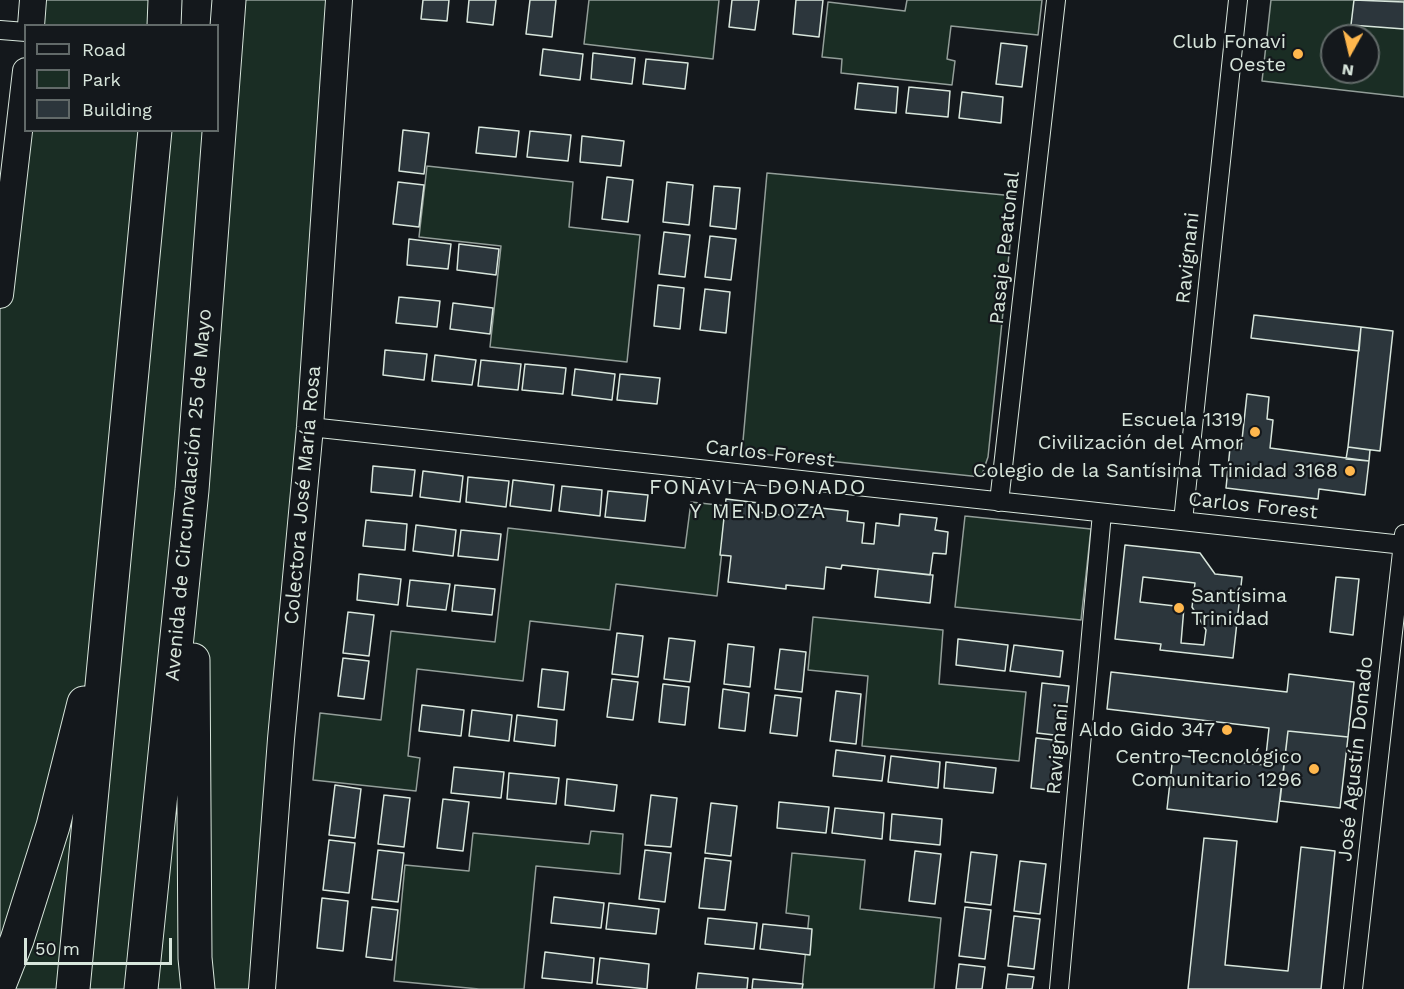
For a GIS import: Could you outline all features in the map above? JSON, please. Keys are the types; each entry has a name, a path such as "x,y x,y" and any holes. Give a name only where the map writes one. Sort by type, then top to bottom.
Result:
{"highway":[{"path":"164,24 165,0"},
{"name":"Avenida de Circunvalación 25 de Mayo","path":"141,989 192,490 229,0"},
{"path":"73,989 155,132"},
{"path":"192,490 195,958 198,989"},
{"path":"0,983 17,940 53,826 112,581"}],"main road":[{"path":"31,24 33,0"},
{"name":"Colectora José María Rosa","path":"262,989 281,739 310,427 339,0"},
{"path":"0,295 24,88"}],"street":[{"name":"Pasaje Peatonal","path":"999,502 1056,0"},
{"name":"Ravignani","path":"1183,521 1238,0"},
{"path":"0,30 24,32"},
{"name":"Carlos Forest","path":"310,427 1102,513 1404,541"},
{"name":"Ravignani","path":"1059,989 1102,513"},
{"name":"José Agustín Donado","path":"1353,989 1404,541"}],"green space":[{"path":"33,0 165,0 164,24 31,24"},
{"path":"229,0 339,0 262,989 0,989 0,295 26,132 219,132"},
{"path":"589,0 719,0 713,59 584,44"},
{"path":"907,0 1042,0 1038,35 951,26 947,59 955,61 952,85 841,73 842,59 822,57 828,2 905,11"},
{"name":"Club Fonavi Oeste","path":"1271,0 1404,0 1404,97 1262,81"},
{"path":"427,166 573,182 569,227 640,235 627,362 490,347 501,246 419,237"},
{"path":"767,173 1015,196 988,457 981,477 742,452"},
{"path":"691,502 727,506 717,596 616,584 610,630 530,621 523,681 417,669 408,756 420,758 416,791 313,780 320,713 381,720 391,631 495,642 508,528 685,548"},
{"path":"965,516 1091,529 1081,620 955,607"},
{"path":"813,617 943,630 939,684 1026,692 1019,761 862,746 868,676 808,670"},
{"path":"591,831 623,834 620,874 536,866 524,989 479,989 394,981 405,865 469,871 473,833 589,844"},
{"path":"792,853 865,860 860,909 941,918 934,989 802,989 809,916 786,913"}],"building":[{"path":"423,0 449,0 447,21 421,19"},
{"path":"469,0 496,0 493,25 467,22"},
{"path":"530,0 556,0 552,37 526,34"},
{"path":"732,0 759,0 755,30 729,27"},
{"path":"796,0 823,0 819,37 793,34"},
{"path":"1354,0 1404,2 1404,29 1380,27 1380,24 1351,24"},
{"path":"1001,43 1027,46 1022,87 996,84"},
{"path":"543,49 583,54 580,80 540,75"},
{"path":"593,53 635,58 632,84 591,79"},
{"path":"646,59 688,63 685,89 643,84"},
{"path":"858,83 898,87 896,113 855,109"},
{"path":"909,87 950,91 948,117 906,113"},
{"path":"962,92 1003,97 1001,123 959,118"},
{"path":"479,127 519,131 516,157 476,153"},
{"path":"403,130 429,133 424,174 399,171"},
{"path":"530,131 571,135 568,161 527,157"},
{"path":"582,136 624,141 621,166 580,162"},
{"path":"607,177 633,180 628,222 602,219"},
{"path":"398,182 424,185 419,227 393,224"},
{"path":"667,182 693,185 689,225 663,222"},
{"path":"714,186 740,188 736,229 710,226"},
{"path":"664,232 690,235 685,277 659,274"},
{"path":"710,236 736,239 731,280 705,277"},
{"path":"409,239 451,244 448,269 407,265"},
{"path":"459,244 499,249 496,275 457,270"},
{"path":"658,285 684,288 680,329 654,326"},
{"path":"705,289 730,292 726,333 700,330"},
{"path":"399,297 440,301 437,327 396,323"},
{"path":"453,303 493,308 490,334 450,329"},
{"path":"1254,315 1361,327 1359,351 1251,338"},
{"path":"1361,327 1393,331 1380,451 1348,447"},
{"path":"385,350 427,354 424,380 383,375"},
{"path":"435,355 476,360 472,385 432,381"},
{"path":"481,360 521,364 518,390 478,386"},
{"path":"525,364 566,368 563,394 522,390"},
{"path":"575,369 615,374 612,400 572,395"},
{"path":"620,374 660,378 657,404 617,400"},
{"path":"1247,394 1269,397 1267,419 1273,420 1270,448 1369,461 1365,495 1319,489 1318,499 1226,488 1230,448 1241,449"},
{"path":"1348,447 1370,450 1369,461 1346,459"},
{"path":"373,466 415,470 412,496 371,492"},
{"path":"423,471 463,476 460,502 420,497"},
{"path":"468,477 509,481 506,507 466,502"},
{"path":"513,480 554,485 551,511 510,506"},
{"path":"562,486 602,490 600,516 559,511"},
{"path":"608,491 648,495 645,521 605,517"},
{"path":"726,499 759,503 758,512 782,515 783,504 848,511 847,521 864,523 862,543 874,544 876,523 899,526 900,514 937,518 935,530 948,532 946,554 933,553 930,575 842,565 841,569 826,567 824,589 786,585 786,589 728,582 731,556 720,555"},
{"path":"366,520 407,524 405,550 363,546"},
{"path":"416,525 456,530 453,556 413,551"},
{"path":"461,530 501,534 498,560 458,556"},
{"name":"Santísima Trinidad","path":"1125,545 1200,553 1215,574 1242,577 1233,658 1160,650 1161,644 1115,639","holes":["1143,577 1195,583 1192,607 1206,630 1204,645 1181,643 1184,607 1140,602"]},
{"path":"878,569 933,575 930,603 875,597"},
{"path":"359,574 401,579 398,605 357,600"},
{"path":"1336,577 1359,579 1353,635 1330,632"},
{"path":"410,580 450,584 446,610 407,606"},
{"path":"455,585 495,589 492,615 452,611"},
{"path":"348,612 374,615 369,656 343,653"},
{"path":"617,633 643,636 638,677 612,674"},
{"path":"669,638 695,641 690,682 664,679"},
{"path":"958,639 1008,645 1005,671 956,665"},
{"path":"728,644 754,647 750,687 724,684"},
{"path":"1014,645 1063,651 1060,677 1010,671"},
{"path":"780,649 806,652 802,692 775,689"},
{"path":"343,658 369,661 364,699 338,696"},
{"path":"542,669 568,672 564,710 538,707"},
{"path":"1111,672 1287,692 1289,674 1354,682 1348,737 1288,731 1277,822 1167,809 1173,755 1265,765 1269,728 1107,709"},
{"path":"612,679 638,682 633,720 607,717"},
{"path":"1042,683 1069,686 1063,736 1037,733"},
{"path":"663,684 689,687 685,725 659,722"},
{"path":"723,689 749,693 745,731 719,728"},
{"path":"836,691 861,694 856,744 830,741"},
{"path":"775,695 801,698 797,736 770,733"},
{"path":"422,705 464,710 461,736 419,731"},
{"path":"472,710 512,715 509,741 469,736"},
{"path":"517,715 557,720 555,746 514,741"},
{"name":"Centro Tecnológico Comunitario 1296","path":"1288,731 1348,737 1340,808 1280,801"},
{"path":"1036,738 1062,741 1057,791 1031,788"},
{"path":"836,750 885,756 882,781 833,776"},
{"path":"891,756 940,762 938,788 888,782"},
{"path":"946,762 996,768 993,793 944,788"},
{"path":"454,767 504,772 501,798 451,793"},
{"path":"509,773 559,778 556,804 507,799"},
{"path":"567,779 617,785 614,811 565,805"},
{"path":"335,785 361,789 355,838 329,835"},
{"path":"384,795 410,798 404,847 378,844"},
{"path":"651,795 677,798 671,847 645,845"},
{"path":"443,799 469,802 463,851 437,848"},
{"path":"779,802 829,807 826,833 777,828"},
{"path":"711,803 737,806 731,856 705,853"},
{"path":"835,808 884,813 882,839 832,833"},
{"path":"892,814 942,819 940,845 890,840"},
{"path":"1204,838 1237,841 1225,965 1288,971 1301,847 1335,851 1321,989 1188,989"},
{"path":"329,840 355,843 349,893 323,890"},
{"path":"378,850 404,853 398,902 372,899"},
{"path":"645,850 671,853 665,902 639,899"},
{"path":"915,851 941,854 935,904 909,901"},
{"path":"971,852 997,855 991,905 965,902"},
{"path":"705,858 731,861 725,910 699,908"},
{"path":"1020,861 1046,864 1040,914 1014,911"},
{"path":"554,897 604,903 601,928 551,923"},
{"path":"322,898 348,901 343,951 317,948"},
{"path":"609,903 659,909 656,934 606,929"},
{"path":"372,907 398,910 392,960 366,957"},
{"path":"965,907 991,910 985,959 959,956"},
{"path":"1014,916 1040,919 1034,969 1008,966"},
{"path":"708,918 757,923 754,949 705,944"},
{"path":"763,924 812,929 810,955 760,949"},
{"path":"545,952 594,958 592,983 542,978"},
{"path":"600,958 649,964 647,989 597,984"},
{"path":"959,964 985,967 982,989 956,989"},
{"path":"698,973 748,978 747,989 696,989"},
{"path":"1008,974 1034,977 1032,989 1006,989"},
{"path":"753,979 803,984 802,989 752,989"}],"place":[{"name":"Club Fonavi Oeste","path":"1298,54"},
{"name":"Escuela 1319 Civilización del Amor","path":"1255,432"},
{"name":"Colegio de la Santísima Trinidad 3168","path":"1350,471"},
{"name":"Santísima Trinidad","path":"1179,608"},
{"name":"Aldo Gido 347","path":"1227,730"},
{"name":"Centro Tecnológico Comunitario 1296","path":"1314,769"}],"district":[{"name":"FONAVI A DONADO Y MENDOZA","path":"758,500"}]}
